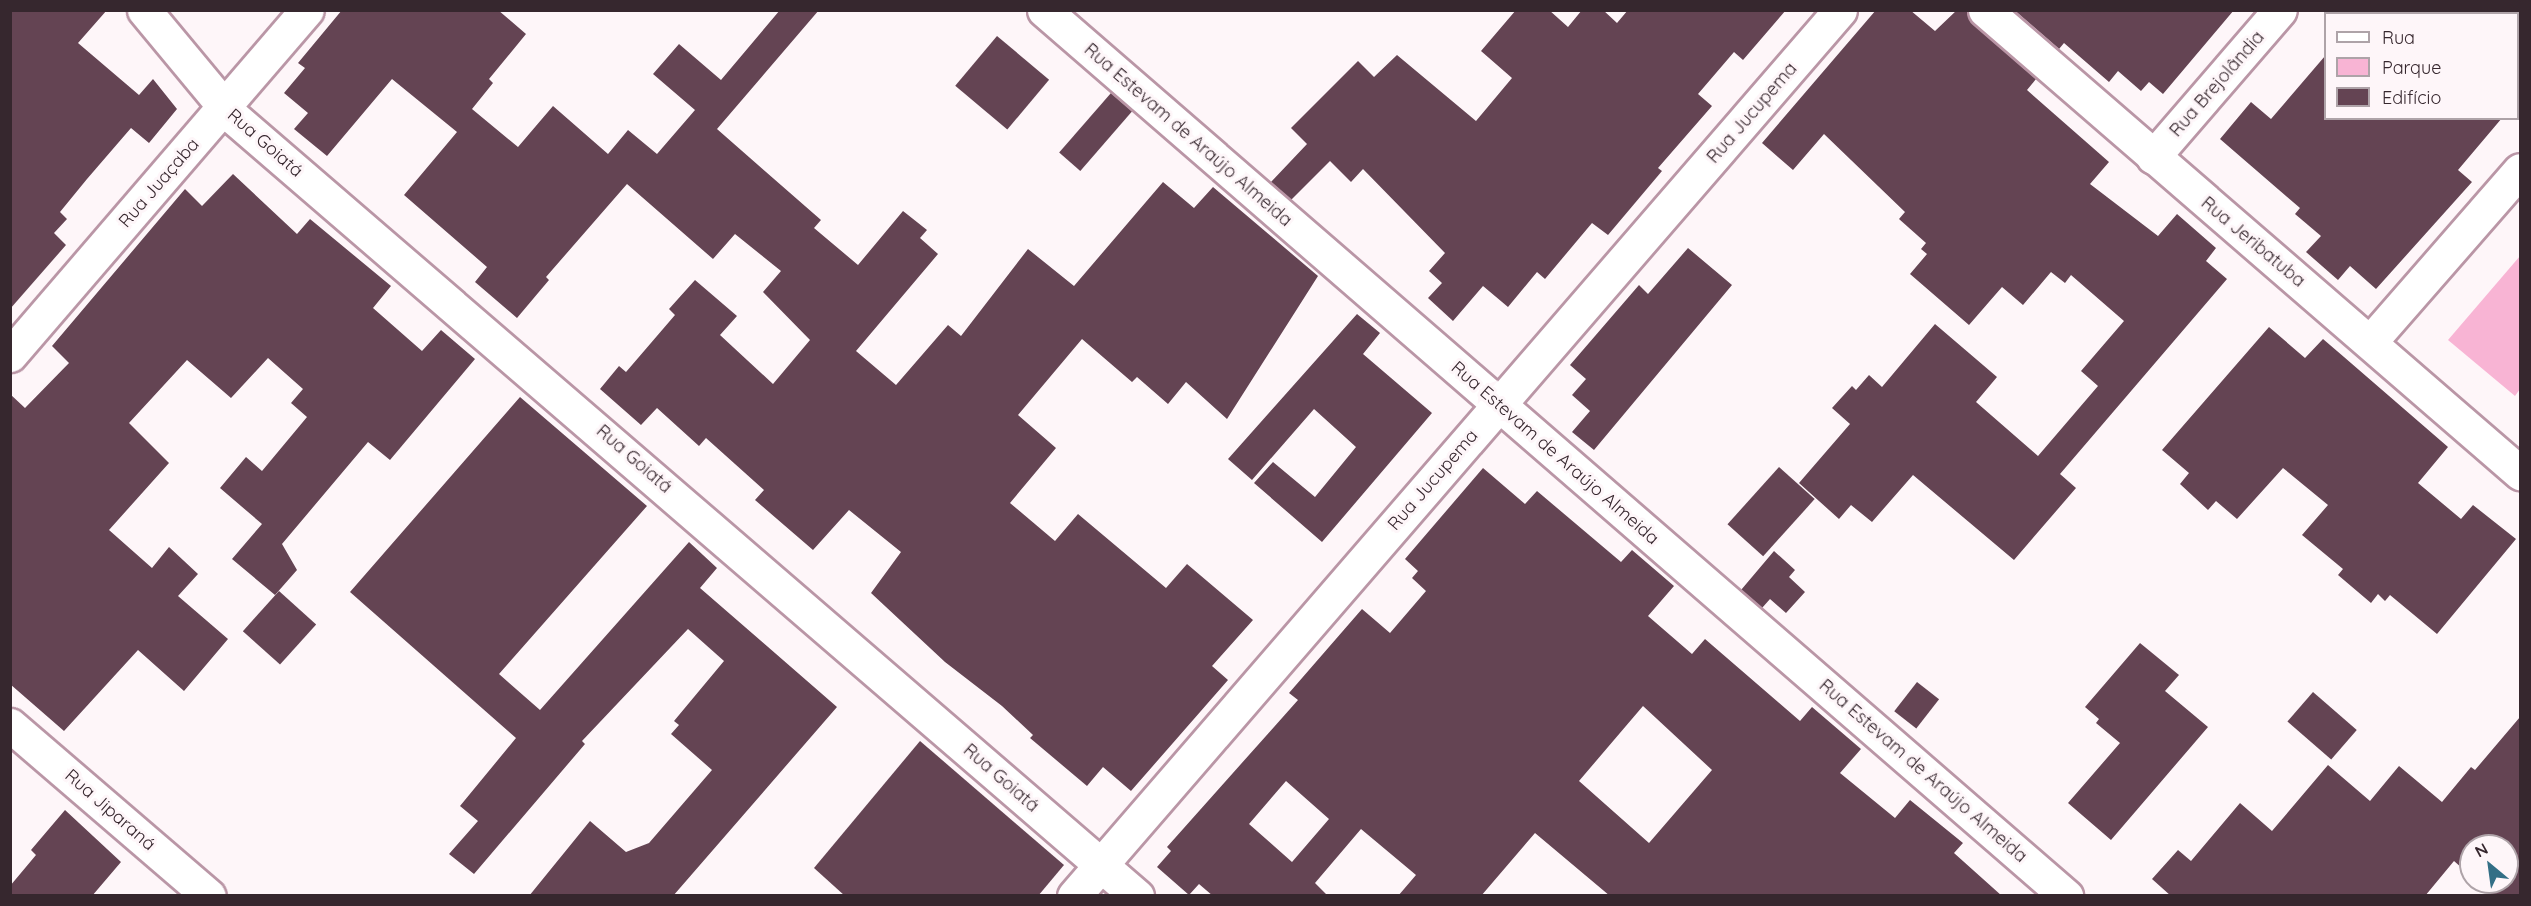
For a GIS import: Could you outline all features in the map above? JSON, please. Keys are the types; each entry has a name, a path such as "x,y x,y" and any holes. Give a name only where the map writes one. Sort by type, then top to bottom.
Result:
{"street":[{"name":"Rua Goiatá","path":"144,10 224,107 1137,896"},
{"name":"Rua Juaçaba","path":"10,355 307,10"},
{"name":"Rua Estevam de Araújo Almeida","path":"1044,10 2066,896"},
{"name":"Rua Jucupema","path":"1074,896 1840,10"},
{"name":"Rua Jeribatuba","path":"1984,10 2520,473"},
{"name":"Rua Brejolândia","path":"2153,157 2280,10"},
{"path":"2370,342 2520,170"},
{"name":"Rua Jiparaná","path":"10,725 209,896"}],"green space":[{"path":"2520,256 2520,389 2515,396 2448,340"}],"building":[{"path":"10,10 107,10 78,43 139,95 153,79 177,109 149,143 131,128 87,179 60,212 67,219 54,233 66,245 10,309"},
{"path":"342,10 498,10 526,34 489,79 493,83 472,109 518,147 553,106 608,154 628,130 657,154 695,110 653,74 679,44 721,80 780,10 819,10 717,129 821,220 814,228 858,265 903,211 927,230 920,238 938,254 856,351 896,385 948,325 961,336 1028,249 1074,286 1163,182 1194,208 1213,187 1318,276 1227,419 1186,382 1168,404 1137,377 1132,382 1082,339 1018,415 1056,448 1010,503 1055,541 1078,514 1166,588 1187,564 1253,620 1212,666 1228,680 1131,791 1103,767 1087,786 1030,738 1033,735 1002,706 945,662 871,593 901,552 849,510 813,550 755,500 764,490 706,438 699,446 657,408 641,425 600,389 619,366 626,372 675,315 669,309 695,280 737,316 720,335 773,384 810,340 763,292 781,271 735,234 713,259 627,184 546,277 549,280 517,318 475,282 487,267 404,195 457,132 392,79 327,156 294,129 308,113 284,93 305,68 298,63"},
{"path":"1516,10 1549,10 1568,27 1582,10 1603,10 1617,23 1628,10 1786,10 1743,60 1734,52 1698,94 1712,106 1658,168 1662,171 1608,235 1592,223 1545,279 1537,272 1508,307 1483,286 1453,321 1428,298 1442,283 1429,271 1445,253 1363,169 1351,182 1330,161 1291,200 1271,182 1307,144 1291,128 1358,61 1374,77 1397,55 1476,121 1512,78 1481,51"},
{"path":"1876,10 1910,10 1935,31 1957,10 1967,10 1973,24 2036,79 2027,90 2109,162 2090,184 2158,236 2177,214 2216,248 2206,261 2227,279 2060,474 2076,488 2014,560 1913,475 1872,522 1851,505 1839,519 1799,483 1850,424 1832,408 1852,386 1856,390 1869,375 1882,387 1935,324 1997,377 1976,402 2038,456 2098,386 2081,371 2124,321 2071,275 2065,283 2051,272 2023,305 2002,287 1969,325 1910,274 1927,254 1921,249 1926,243 1899,219 1905,212 1824,134 1793,170 1762,143"},
{"path":"2014,10 2234,10 2163,94 2149,82 2141,91 2118,71 2109,82 2064,43 2059,49"},
{"path":"997,36 1049,80 1007,130 955,86"},
{"path":"2324,57 2324,120 2500,120 2458,170 2472,182 2376,289 2350,266 2338,280 2306,252 2321,236 2295,214 2300,208 2220,139 2251,102 2271,119"},
{"path":"1111,93 1132,111 1080,171 1059,153"},
{"path":"233,174 297,234 310,219 391,286 373,308 422,351 441,330 475,359 390,460 368,442 282,544 297,570 275,595 232,559 262,524 220,488 246,457 262,471 307,417 291,403 303,389 268,358 231,398 187,360 129,423 169,463 109,530 152,568 169,547 198,574 178,596 228,639 184,691 138,650 64,731 10,684 10,394 25,408 69,363 52,346 185,189 202,206"},
{"path":"1688,248 1732,285 1594,450 1572,432 1590,411 1572,395 1586,379 1570,365 1639,285 1648,294"},
{"path":"1357,314 1380,333 1363,354 1432,413 1322,542 1254,483 1273,462 1315,497 1356,447 1314,409 1252,480 1228,459"},
{"path":"2269,327 2305,358 2323,339 2344,357 2448,447 2418,483 2461,519 2473,505 2516,539 2437,634 2390,595 2385,601 2378,594 2371,603 2338,575 2343,569 2302,535 2328,505 2283,468 2237,519 2216,501 2208,510 2180,484 2189,473 2162,450"},
{"path":"520,397 647,506 499,674 540,710 689,542 717,568 700,588 837,707 673,896 529,896 590,821 626,852 649,843 712,770 671,734 679,725 674,721 724,661 688,629 582,741 585,744 474,874 449,854 478,821 460,806 516,738 350,592"},
{"path":"1779,467 1815,499 1763,556 1727,524"},
{"path":"1483,468 1525,504 1537,491 1621,562 1632,550 1674,586 1648,616 1692,654 1705,639 1800,721 1812,707 1861,749 1840,773 1895,818 1910,800 1963,843 1954,853 2002,896 1610,896 1535,833 1481,896 1398,896 1416,875 1361,829 1315,883 1328,896 1213,896 1199,884 1189,895 1157,867 1171,851 1167,847 1298,700 1289,693 1362,609 1390,633 1426,591 1412,578 1418,571 1405,559","holes":["1643,706 1712,770 1649,843 1579,781","1286,781 1329,819 1292,862 1249,824"]},
{"path":"1774,551 1795,570 1789,577 1805,592 1786,613 1770,599 1762,608 1741,590"},
{"path":"279,591 316,624 280,665 243,631"},
{"path":"2140,643 2179,675 2165,691 2208,727 2111,840 2068,803 2120,743 2096,723 2099,719 2085,707"},
{"path":"1917,682 1939,699 1916,728 1894,711"},
{"path":"2313,692 2357,730 2331,759 2287,721"},
{"path":"2520,717 2520,896 2493,896 2491,894 2519,894 2519,834 2459,834 2459,865 2454,861 2425,896 2171,896 2152,879 2178,850 2191,861 2240,803 2272,831 2328,765 2370,801 2399,766 2442,802 2471,767 2475,770"},
{"path":"920,741 1064,865 1038,896 845,896 814,868"},
{"path":"65,810 121,862 92,896 10,896 10,886 36,855 31,850"}]}
